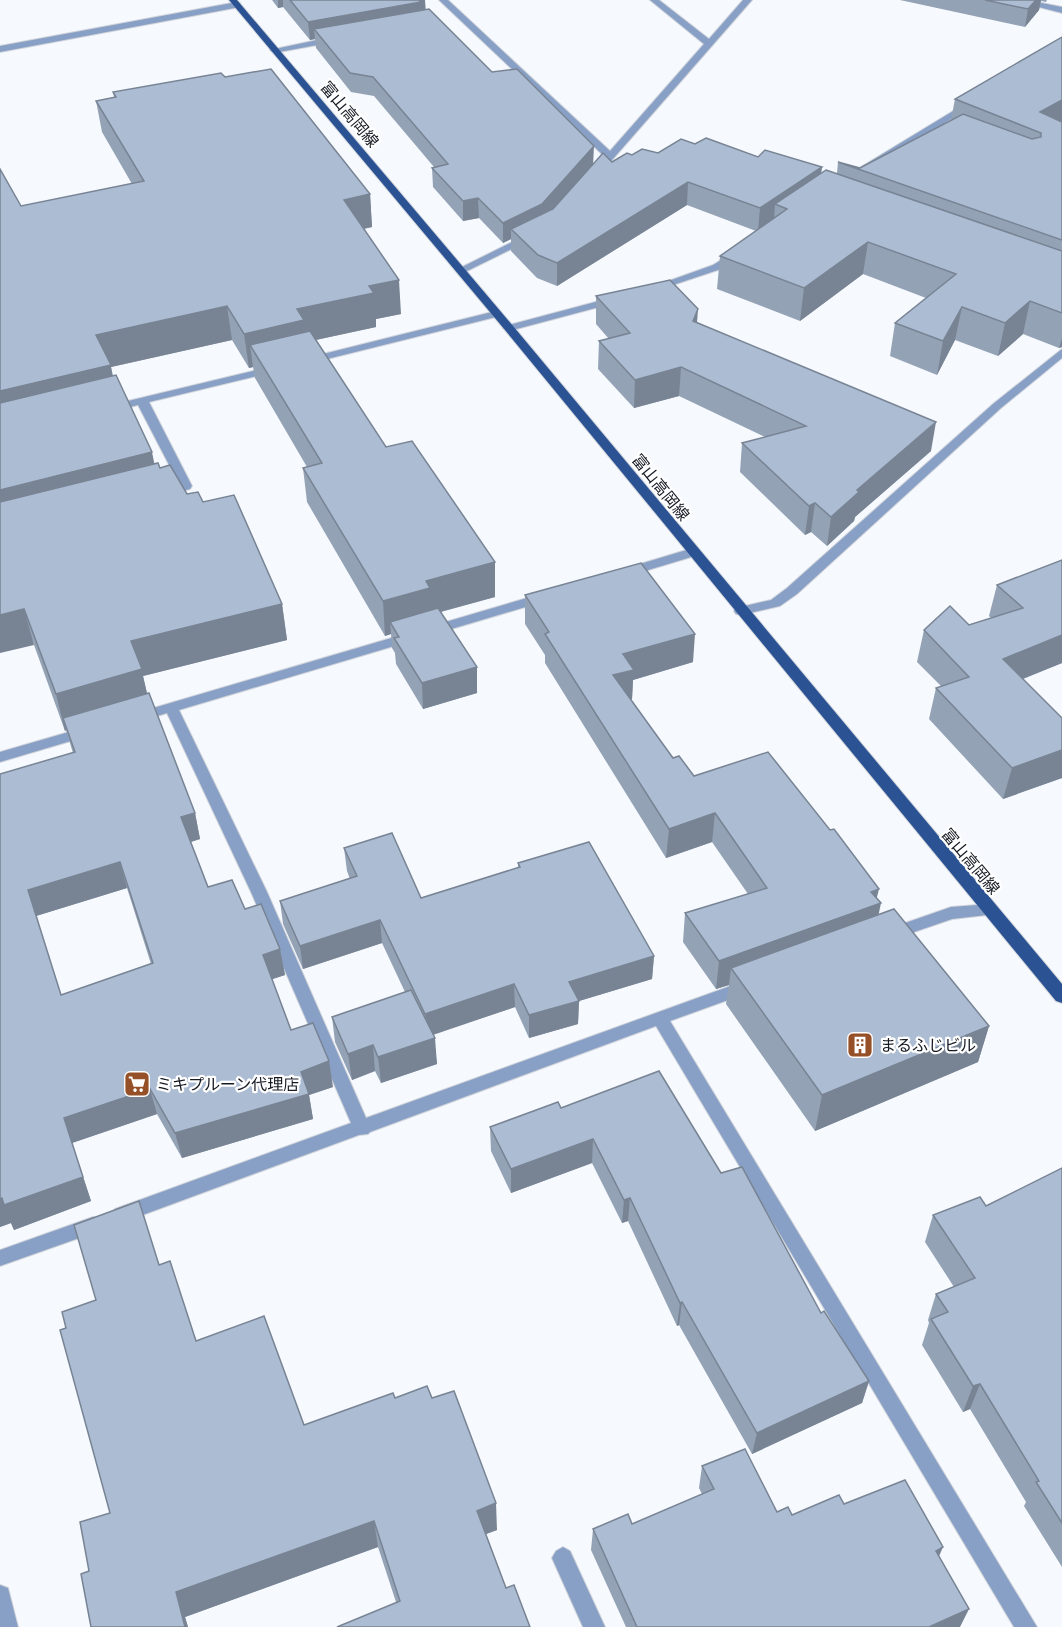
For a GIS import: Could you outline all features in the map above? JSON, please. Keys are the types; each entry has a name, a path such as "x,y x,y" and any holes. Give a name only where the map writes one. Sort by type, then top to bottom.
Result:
{"main road":[{"name":"富山高岡線","path":"235,3 509,327 1062,996"}],"street":[{"path":"443,0 610,156"},
{"path":"654,0 708,42"},
{"path":"586,183 708,42 748,0"},
{"path":"1015,0 1062,10"},
{"path":"0,48 235,3"},
{"path":"448,19 460,17"},
{"path":"274,50 345,37"},
{"path":"859,171 979,98"},
{"path":"928,128 939,132"},
{"path":"461,270 537,232"},
{"path":"509,327 634,295 717,267 745,248"},
{"path":"99,411 496,314"},
{"path":"741,610 775,603 792,591 997,406 1062,352"},
{"path":"142,401 186,486 154,495"},
{"path":"617,576 693,552"},
{"path":"125,720 560,592"},
{"path":"171,707 259,892 362,1129"},
{"path":"0,757 103,727"},
{"path":"872,941 951,913 990,909"},
{"path":"0,1258 362,1129 760,981"},
{"path":"659,1017 1026,1627"},
{"path":"563,1558 594,1627"},
{"path":"0,1596 7,1627"}],"building":[{"path":"290,0 419,0 421,2 308,22"},
{"path":"985,0 1036,0 1028,9"},
{"path":"429,9 492,72 517,69 594,146 542,204 503,223 478,198 463,201 432,168 448,164 373,77 350,73 314,29"},
{"path":"1062,37 1062,100 1040,112 1062,122 1062,240 838,162 860,168 963,114 1032,139 1041,137 1041,133 955,99"},
{"path":"271,69 370,194 344,200 399,280 369,286 374,293 297,309 304,320 244,334 227,306 96,335 111,365 0,391 0,169 21,206 144,181 96,101 116,97 113,92 221,73 225,77"},
{"path":"706,138 758,157 765,150 822,167 760,208 688,182 557,263 538,255 511,229 553,209 603,153 612,162 627,153 632,155 642,149 658,153 681,139 695,144"},
{"path":"826,170 1062,251 1062,313 1030,301 1005,323 962,307 943,341 895,323 956,274 868,242 804,288 720,256 787,209 775,204"},
{"path":"670,280 698,309 693,321 936,422 857,490 859,492 831,517 815,503 809,506 742,443 806,426 681,367 635,380 599,341 630,333 596,296"},
{"path":"310,331 386,447 412,441 495,562 426,581 430,588 383,601 303,468 322,463 250,345"},
{"path":"116,375 152,452 0,490 0,403"},
{"path":"158,463 160,468 170,465 187,494 198,492 203,502 234,495 282,604 131,641 142,669 56,694 24,609 0,615 0,502"},
{"path":"1062,560 1062,635 1003,659 1062,718 1062,750 1012,768 936,688 969,677 924,630 950,606 969,625 1023,608 997,585"},
{"path":"641,563 695,634 623,654 634,670 613,675 673,758 679,756 694,776 768,752 830,830 834,829 879,889 871,892 881,903 719,961 685,913 767,888 715,813 669,829 545,634 549,632 525,595"},
{"path":"438,608 477,667 422,683 394,638 399,637 390,622"},
{"path":"149,693 195,813 181,817 208,887 232,880 245,909 261,904 280,949 263,955 291,1030 313,1023 329,1061 301,1072 309,1094 175,1133 150,1089 64,1118 83,1177 4,1205 2,1198 0,1199 0,774 75,752 63,718","holes":["120,862 153,963 61,995 28,890"]},
{"path":"392,833 421,898 520,867 518,863 589,842 654,956 569,982 579,1001 529,1015 514,984 425,1014 380,920 300,946 280,901 357,876 344,848"},
{"path":"894,909 989,1026 822,1095 731,968"},
{"path":"411,990 435,1038 378,1057 373,1045 348,1054 332,1017"},
{"path":"659,1071 721,1173 742,1167 821,1313 824,1311 869,1381 757,1433 682,1302 680,1303 630,1198 624,1200 593,1139 511,1169 490,1127 558,1102 561,1108"},
{"path":"1062,1168 1062,1523 980,1384 973,1386 931,1319 948,1312 936,1294 975,1278 933,1215 980,1197 986,1206"},
{"path":"139,1201 159,1265 170,1261 196,1341 264,1316 304,1425 393,1393 395,1398 427,1386 432,1398 454,1391 496,1503 477,1511 506,1588 514,1585 530,1627 337,1627 400,1601 374,1521 176,1592 185,1627 91,1627 81,1574 89,1571 80,1522 110,1513 60,1330 66,1328 62,1312 96,1300 74,1225"},
{"path":"745,1449 777,1512 788,1507 792,1515 839,1495 844,1504 905,1480 943,1547 936,1551 969,1609 929,1627 637,1627 593,1529 628,1514 632,1524 714,1489 702,1466"}],"place":[{"name":"まるふじビル","path":"860,1045"},
{"name":"ミキプルーン代理店","path":"137,1084"}]}
